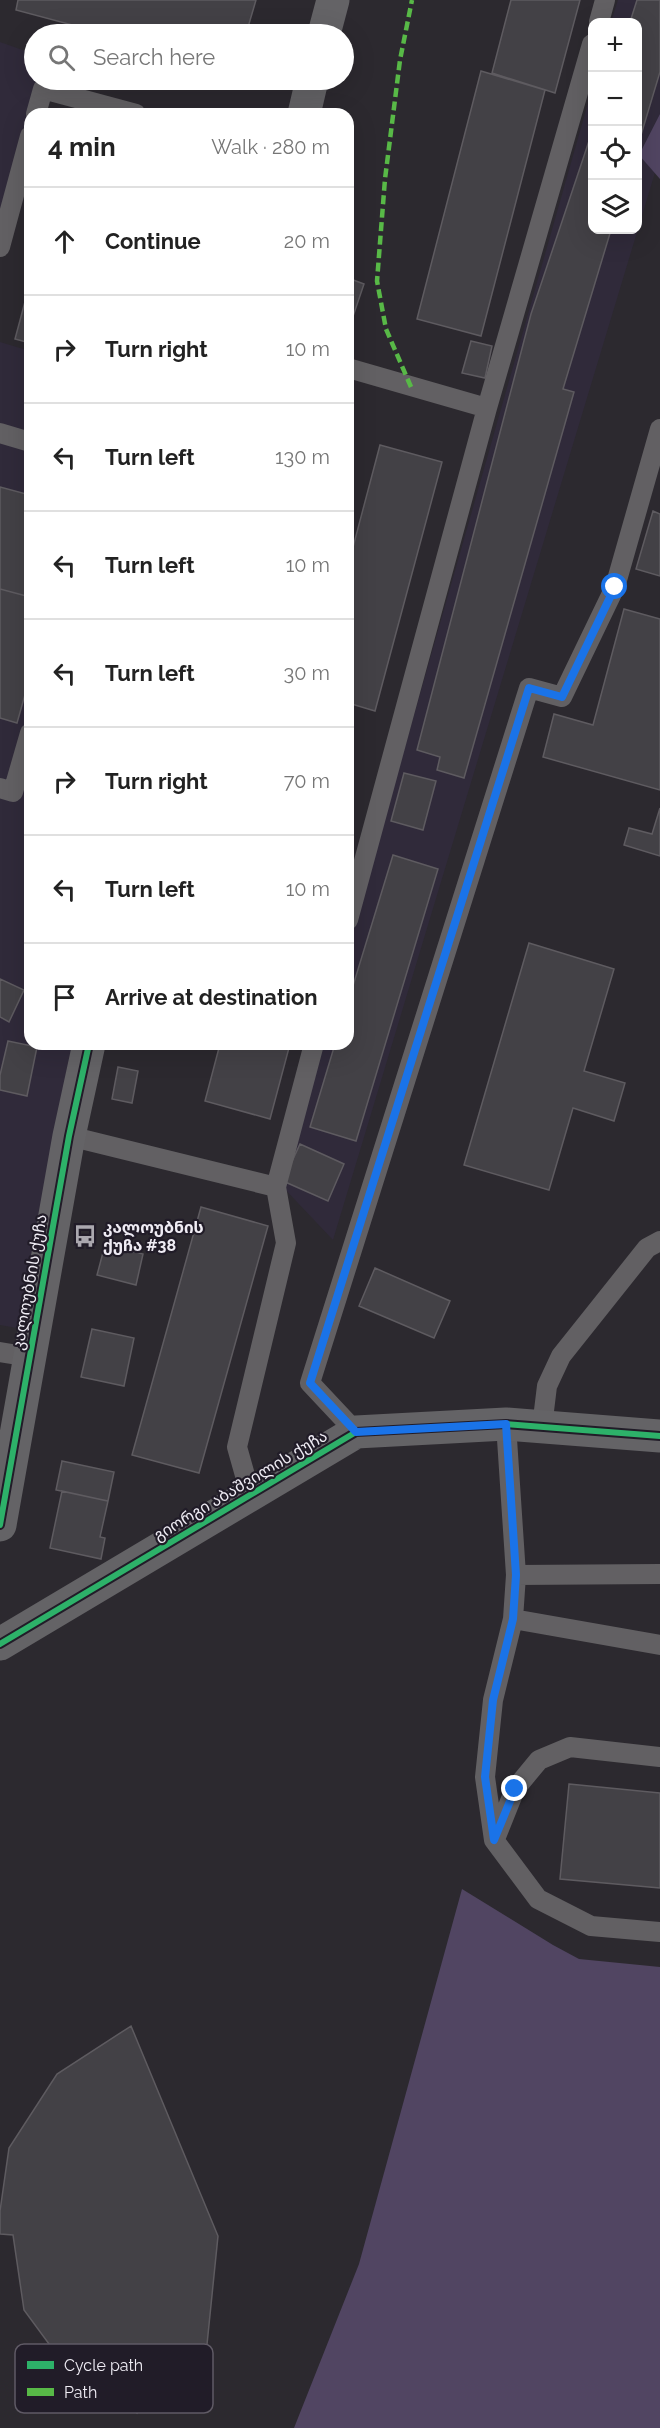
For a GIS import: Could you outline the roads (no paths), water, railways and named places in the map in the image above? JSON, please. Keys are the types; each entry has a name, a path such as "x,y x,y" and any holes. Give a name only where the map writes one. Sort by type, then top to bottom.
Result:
{"street":[{"path":"327,24 333,0"},
{"path":"305,108 310,90"},
{"name":"კალოუბნის ქუჩა","path":"0,1525 15,1355 88,1050"},
{"name":"გიორგი აბაშვილის ქუჩა","path":"0,1644 356,1432 506,1424 660,1436"}],"lane":[{"path":"600,18 605,0"},
{"path":"354,898 487,408 588,58"},
{"path":"38,108 43,90"},
{"path":"47,90 114,108"},
{"path":"0,247 24,158"},
{"path":"354,370 487,408"},
{"path":"356,1432 310,1383 529,688 562,697 615,587 660,429"},
{"path":"0,433 24,440"},
{"path":"0,788 14,792 24,755"},
{"path":"250,1494 237,1447 286,1243 276,1187 312,1050"},
{"path":"69,1136 276,1187"},
{"path":"542,1427 547,1386 561,1356 647,1248 660,1241"},
{"path":"506,1424 516,1575 513,1619 493,1700 485,1777 494,1840 538,1899 591,1926 660,1932"},
{"path":"516,1575 660,1574"},
{"path":"513,1619 660,1645"},
{"path":"494,1840 515,1789 539,1760 570,1747 660,1757"}],"place":[{"name":"კალოუბნის ქუჩა #38","path":"85,1236"}]}
